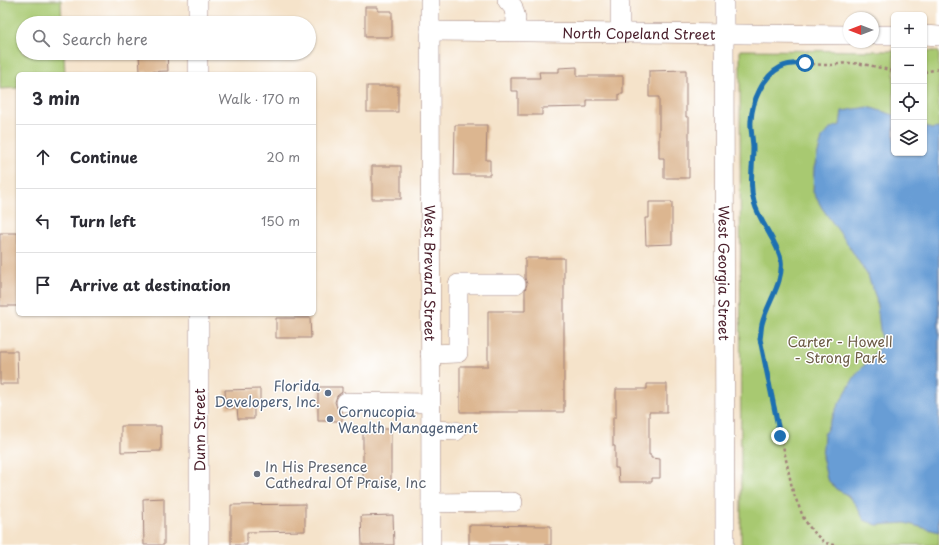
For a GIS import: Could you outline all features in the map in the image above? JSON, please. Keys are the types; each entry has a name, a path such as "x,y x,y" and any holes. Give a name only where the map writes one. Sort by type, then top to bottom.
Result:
{"street":[{"path":"198,0 198,16"},
{"name":"West Brevard Street","path":"430,0 431,545"},
{"path":"507,0 513,7 516,18 515,32"},
{"path":"620,0 620,32"},
{"name":"West Georgia Street","path":"724,0 725,545"},
{"name":"North Copeland Street","path":"430,31 843,35"},
{"path":"879,35 891,35"},
{"path":"927,35 939,36"},
{"path":"198,60 198,72"},
{"path":"430,354 458,353 458,284 516,284"},
{"path":"430,292 458,292"},
{"name":"Dunn Street","path":"199,316 199,545"},
{"path":"346,402 430,403"},
{"path":"430,430 456,431"},
{"path":"431,503 513,502"}],"path":[{"path":"835,545 825,543 813,532 804,519 793,492 760,339 762,324 779,280 781,261 779,252 764,226 753,201 751,189 753,148 751,122 754,104 761,88 769,76 780,67 805,63 829,65 851,63 891,70"},
{"path":"927,71 939,69"}],"green space":[{"path":"0,0 61,0 62,16 16,16 16,60 64,60 65,72 16,72 16,88 0,89"},
{"name":"Carter - Howell - Strong Park","path":"740,50 891,51 891,156 927,156 927,51 939,51 939,545 741,545"}],"water":[{"path":"868,107 891,114 891,156 927,156 927,126 932,129 939,128 939,532 905,523 877,525 864,520 856,505 847,495 836,489 827,479 822,457 824,435 836,409 855,376 879,348 881,337 876,298 868,276 822,208 813,192 814,168 822,138 831,128 840,125 842,111"}],"building":[{"path":"365,7 378,7 378,11 392,11 392,37 365,37"},
{"path":"139,60 167,60 168,71 140,72"},
{"path":"577,67 577,76 623,76 623,94 619,94 619,100 587,100 587,107 542,108 542,115 518,115 518,91 511,91 511,78 540,78 539,72 559,72 559,68"},
{"path":"686,70 686,117 689,117 689,178 664,178 664,158 659,158 659,97 649,97 649,71"},
{"path":"367,86 398,86 398,112 367,112"},
{"path":"455,125 487,125 486,160 490,160 490,175 454,175"},
{"path":"372,166 401,166 401,199 372,199"},
{"path":"649,202 672,202 672,244 646,245 645,218 649,218"},
{"path":"0,233 16,233 16,306 0,306"},
{"path":"525,258 564,258 564,412 460,412 460,366 488,366 488,311 525,311 525,290 527,284 525,278"},
{"path":"276,318 310,318 311,338 276,338"},
{"path":"0,351 17,351 18,384 0,384"},
{"path":"647,384 667,384 667,412 649,412 649,455 651,455 651,458 660,459 660,478 652,478 652,482 619,482 618,468 615,468 615,446 613,446 613,417 616,417 616,389 647,389"},
{"path":"318,387 342,387 342,392 337,396 335,402 337,408 342,412 342,421 318,421"},
{"path":"260,389 260,407 254,408 254,419 238,419 237,408 226,408 225,390"},
{"path":"121,426 161,426 161,451 121,452"},
{"path":"363,429 391,429 391,484 363,484"},
{"path":"164,498 164,545 144,545 143,499"},
{"path":"305,504 305,531 247,532 247,545 231,545 231,505"},
{"path":"393,515 394,545 362,545 361,516"},
{"path":"469,525 551,526 551,545 469,545"}],"place":[{"name":"Florida Developers, Inc.","path":"328,393"},
{"name":"Cornucopia Wealth Management","path":"330,419"},
{"name":"In His Presence Cathedral Of Praise, Inc","path":"257,474"}],"route":[{"path":"780,436 760,339 762,324 779,280 781,261 779,252 764,226 753,201 751,189 753,148 751,122 754,104 761,88 769,76 780,67 805,63"}]}
